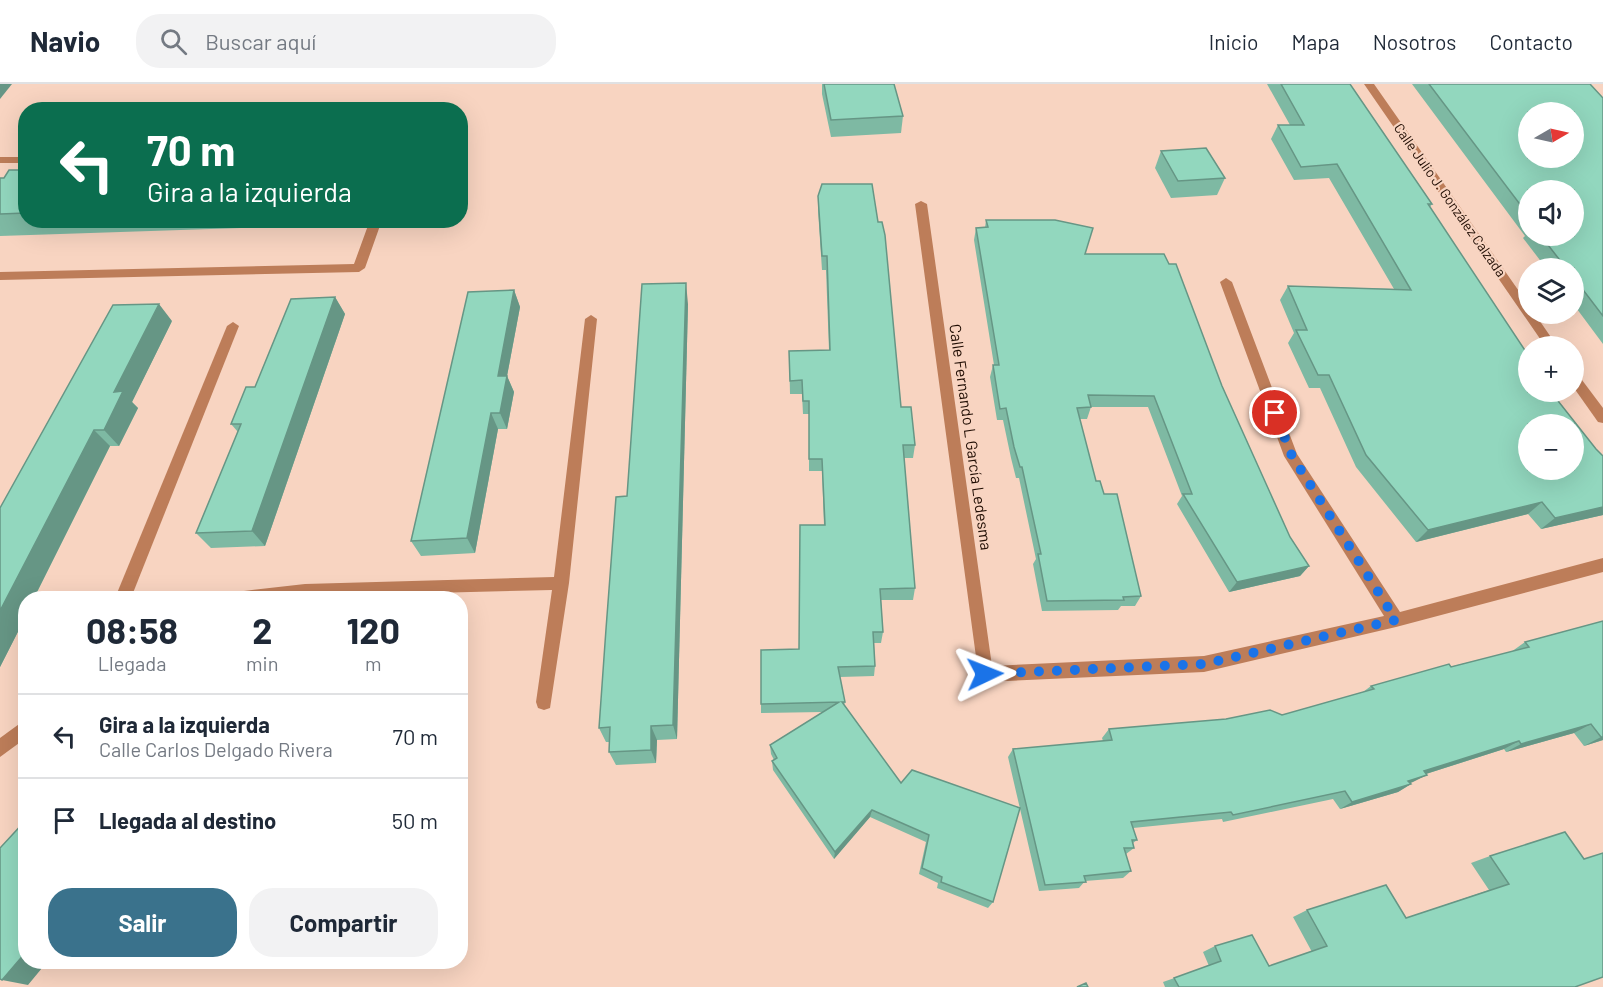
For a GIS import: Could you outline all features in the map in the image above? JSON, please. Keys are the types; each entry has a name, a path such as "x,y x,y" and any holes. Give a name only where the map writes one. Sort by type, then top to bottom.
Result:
{"street":[{"name":"Calle Julio J. González Calzada","path":"1369,84 1544,336"},
{"path":"0,160 18,160"},
{"name":"Calle Fernando L García Ledesma","path":"921,204 985,674 1204,664 1396,620"},
{"path":"0,276 359,268 373,228"},
{"path":"1226,282 1292,456 1396,620 1603,565"},
{"path":"544,702 561,583 591,320"},
{"path":"126,591 233,326"},
{"path":"1584,392 1603,418"},
{"path":"305,591 561,583"},
{"path":"0,749 18,734"}],"building":[{"path":"824,84 894,84 903,116 831,120"},
{"path":"1281,84 1350,84 1432,204 1428,204 1518,340 1518,402 1559,402 1568,414 1518,414 1518,480 1584,480 1584,434 1603,456 1603,507 1555,518 1542,502 1428,530 1366,455 1329,375 1318,375 1296,330 1307,330 1288,286 1411,290 1337,164 1301,167 1278,125 1304,125"},
{"path":"1429,84 1590,84 1603,98 1603,316 1584,291 1584,258 1558,258 1549,246 1584,246 1584,180 1518,180 1518,202"},
{"path":"1206,148 1225,178 1178,181 1161,151"},
{"path":"9,170 18,170 18,213 0,214 0,178 4,178"},
{"path":"822,184 872,184 878,222 882,222 885,235 901,407 911,407 915,445 903,445 915,588 880,589 883,632 873,632 875,666 838,667 845,702 842,702 901,783 912,770 1020,808 993,902 941,882 942,877 922,868 929,835 872,810 835,852 772,761 777,758 770,745 839,702 761,704 761,650 799,649 800,525 825,525 822,459 809,459 809,401 803,401 802,380 790,381 789,351 830,350 827,256 822,256 818,196"},
{"path":"986,220 1055,220 1093,228 1085,254 1164,254 1169,264 1176,264 1222,386 1290,537 1309,566 1237,582 1183,494 1192,494 1154,396 1088,395 1091,407 1077,408 1096,481 1100,481 1104,494 1117,494 1141,596 1123,597 1124,600 1047,601 1038,554 1041,554 1022,467 1020,467 1014,447 1006,408 1000,409 993,365 999,365 976,228 988,227"},
{"path":"686,283 673,725 651,726 651,750 609,752 610,727 599,728 616,497 627,496 642,284"},
{"path":"514,290 498,376 507,376 500,413 491,413 467,538 411,541 468,292"},
{"path":"335,297 252,531 196,533 241,424 231,424 246,387 255,387 291,299"},
{"path":"159,304 114,392 123,391 104,430 94,430 0,611 0,508 113,305"},
{"path":"1603,621 1603,737 1591,724 1521,744 1519,741 1424,771 1427,775 1408,781 1411,784 1352,802 1345,791 1233,815 1231,812 1131,822 1137,840 1132,840 1134,848 1124,848 1131,871 1084,876 1086,882 1045,885 1013,749 1112,740 1109,729 1226,719 1270,710 1282,715 1374,689 1371,686 1449,664 1451,667 1529,647 1525,642"},
{"path":"18,829 18,961 2,980 0,979 0,848"},
{"path":"1565,832 1584,859 1603,853 1603,977 1575,987 1179,987 1174,978 1221,961 1215,946 1252,935 1269,966 1327,946 1307,910 1386,885 1406,918 1509,884 1490,856"}],"route":[{"path":"985,674 1204,664 1396,620 1292,456 1275,413"}]}
